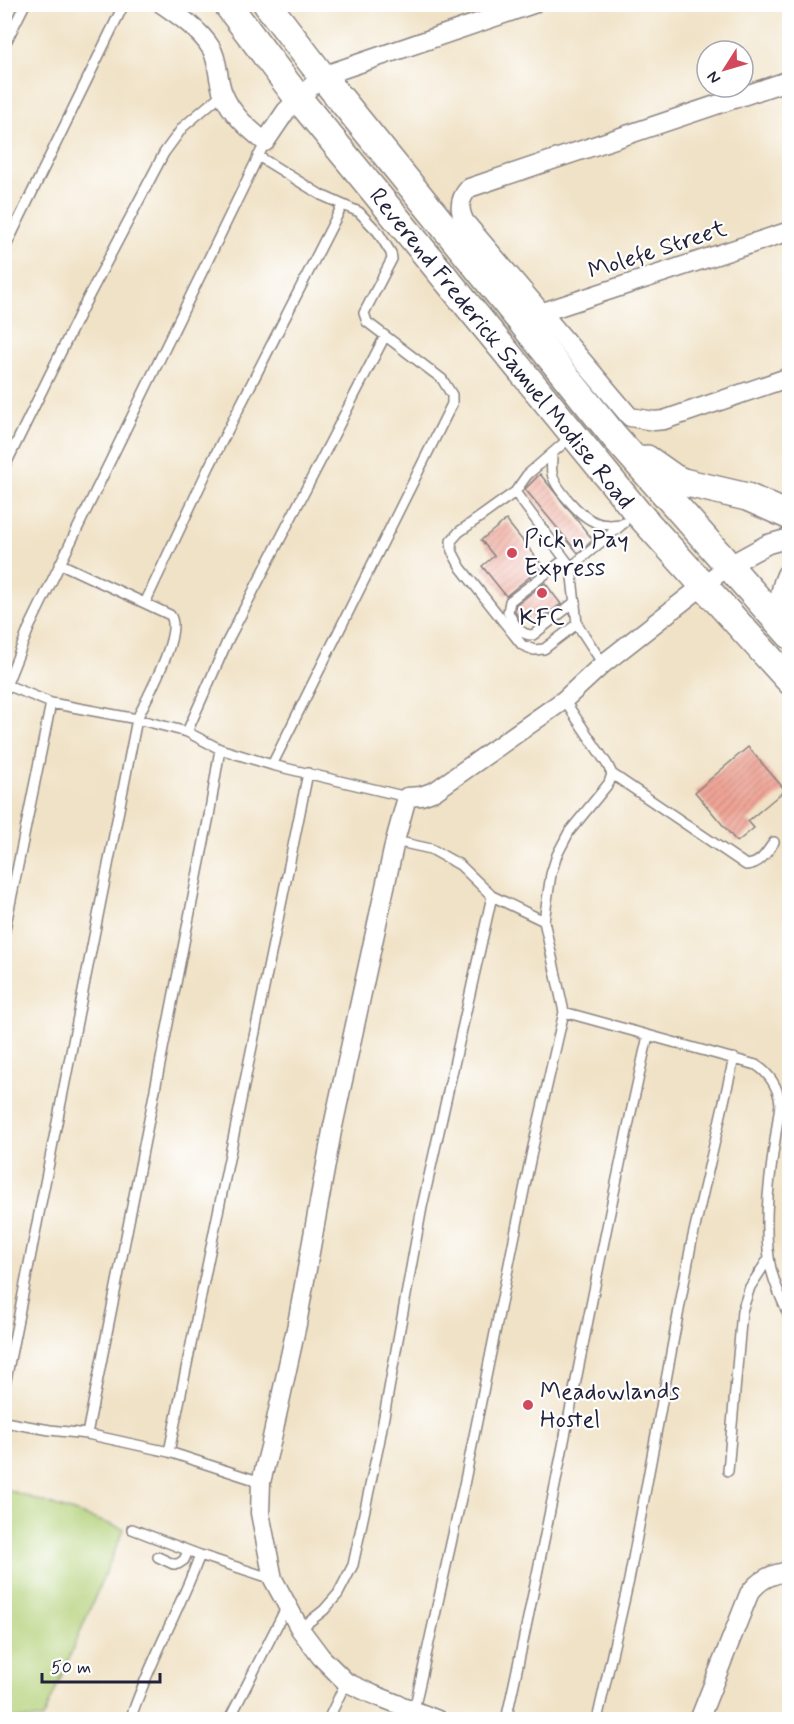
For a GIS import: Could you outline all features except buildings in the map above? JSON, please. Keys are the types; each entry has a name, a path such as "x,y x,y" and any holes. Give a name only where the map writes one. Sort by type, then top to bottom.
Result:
{"main road":[{"name":"Reverend Frederick Samuel Modise Road","path":"227,4 298,98 574,435 630,518 702,585 789,681"},
{"name":"Reverend Frederick Samuel Modise Road","path":"267,4 322,76 614,436 789,634"},
{"path":"614,436 674,478 693,486 747,497 789,516"},
{"path":"789,577 784,591 789,634"}],"street":[{"path":"162,4 177,14 208,44 214,54 223,93 241,122 262,149 286,111 322,76 533,4"},
{"path":"789,80 469,188 462,195 460,205 460,213 465,222 630,417 654,421 664,420 789,378"},
{"name":"Molefe Street","path":"540,313 789,231"},
{"path":"436,1719 372,1695 346,1682 321,1657 300,1629 273,1579 260,1513 261,1482 295,1335 332,1131 395,841 407,797 421,796 435,790 564,700 603,664 728,566 768,544 789,538"},
{"path":"699,1719 749,1594 767,1577 789,1571"}],"lane":[{"path":"4,46 25,4"},
{"path":"4,250 124,4"},
{"path":"4,468 82,309 164,153 183,127 223,93"},
{"path":"272,765 452,404 452,395 442,379 367,322 364,313 392,259 391,253 369,221 358,212 321,195 262,149 29,628 6,688 51,703 136,719 187,732 220,749 272,765 407,797"},
{"path":"146,603 209,467 342,206"},
{"path":"187,732 227,642 385,336"},
{"path":"574,435 526,475 515,492 459,532 452,541 452,551 461,568 522,645 534,650 544,649 577,624"},
{"path":"552,453 552,475 582,515 595,523 609,526 630,518"},
{"path":"515,492 571,567 577,624 603,664"},
{"path":"571,567 630,518"},
{"path":"565,559 510,601 508,612 520,631 526,635 533,635 576,602"},
{"path":"4,1390 136,719 165,658 174,625 170,615 61,564"},
{"path":"564,700 612,774 746,865 754,865 762,859 774,842"},
{"path":"4,934 51,703"},
{"path":"87,1434 205,839 220,749"},
{"path":"169,1452 308,773"},
{"path":"414,1710 464,1485 532,1151 564,1012 544,921 556,855 569,832 609,783 612,774"},
{"path":"395,841 431,849 460,866 492,896 544,921"},
{"path":"300,1629 324,1610 338,1594 353,1565 379,1444 422,1207 492,896"},
{"path":"564,1012 734,1058 764,1070 774,1084 779,1097 766,1222 769,1258 789,1319"},
{"path":"506,1719 540,1569 563,1444 648,1035"},
{"path":"597,1719 629,1580 691,1245 734,1058"},
{"path":"728,1471 742,1311 750,1287 769,1258"},
{"path":"4,1422 87,1434 169,1452 261,1482"},
{"path":"132,1529 188,1551 273,1579"},
{"path":"158,1557 178,1564 184,1560 188,1551"},
{"path":"130,1719 139,1693 200,1555"},
{"path":"229,1719 287,1606"},
{"path":"328,1719 346,1682"}],"green space":[{"path":"5,1489 124,1529 43,1719 5,1719"}],"place":[{"name":"Pick n Pay Express","path":"512,553"},
{"name":"KFC","path":"542,593"},
{"name":"Meadowlands Hostel","path":"528,1405"}]}
